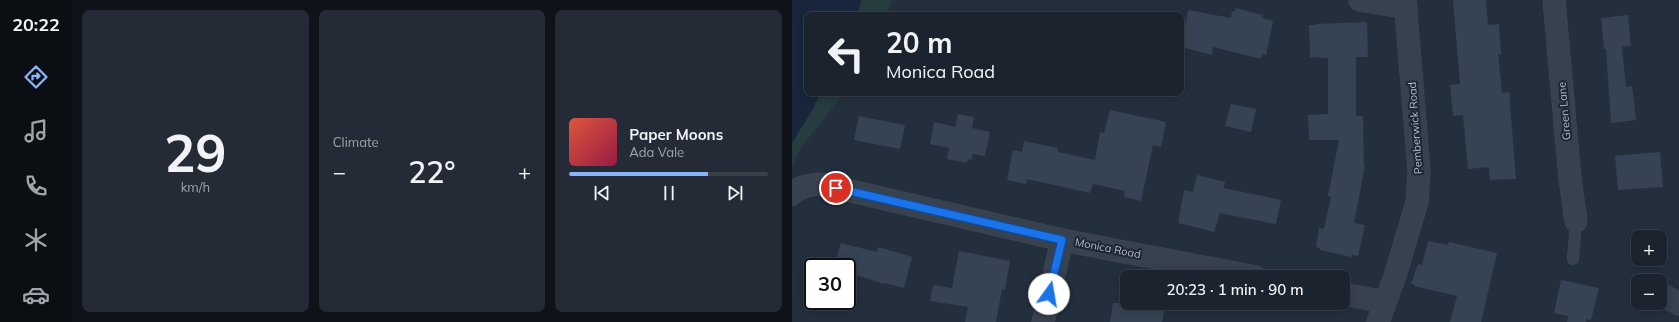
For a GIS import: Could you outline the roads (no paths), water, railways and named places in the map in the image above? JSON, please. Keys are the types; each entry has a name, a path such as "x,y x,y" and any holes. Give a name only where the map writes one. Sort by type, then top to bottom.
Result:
{"street":[{"path":"1360,0 1406,4"},
{"name":"Green Lane","path":"1554,0 1570,179 1576,221"},
{"name":"Pemberwick Road","path":"1382,316 1408,236 1417,202 1419,170 1406,4"},
{"name":"Monica Road","path":"794,191 806,186 821,184 1062,240 1219,270"},
{"path":"1042,322 1062,240"},
{"path":"1667,297 1679,304"},
{"path":"1350,298 1382,316"}],"lane":[{"path":"1573,259 1576,221"}],"water":[{"path":"792,0 862,0 857,12 804,12 804,96 819,96 814,107 792,143"}]}
